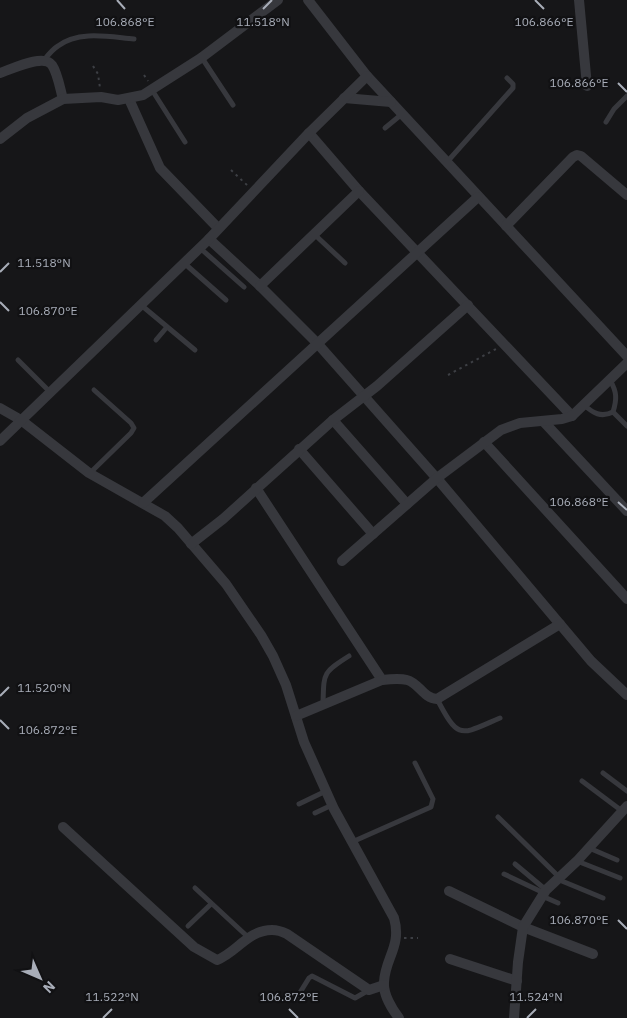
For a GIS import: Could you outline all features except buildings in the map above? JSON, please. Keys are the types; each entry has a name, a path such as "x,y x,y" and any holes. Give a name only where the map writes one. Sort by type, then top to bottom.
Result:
{"street":[{"path":"0,139 27,118 63,99 101,97 118,100 143,95 201,58 278,0"},
{"path":"308,0 367,76 627,356"},
{"path":"579,0 587,86"},
{"path":"0,73 35,61 44,60 52,65 63,99"},
{"path":"0,441 209,239 309,133 367,76"},
{"path":"344,98 391,102"},
{"path":"129,99 160,168 218,228"},
{"path":"309,133 359,191 419,252 572,416"},
{"path":"506,226 577,155 581,156 627,195"},
{"path":"260,286 359,191"},
{"path":"143,504 478,197"},
{"path":"209,239 260,286 317,343 437,478 591,661 627,695"},
{"path":"191,544 468,305"},
{"path":"342,561 437,478 501,430 520,423 562,419 572,416 627,363"},
{"path":"0,408 21,420 89,473 165,516 226,584 261,635 286,685 304,742 332,805 394,918 396,938 394,952 386,973 384,986 385,992 399,1018"},
{"path":"333,420 407,504"},
{"path":"543,421 627,511"},
{"path":"484,442 627,599"},
{"path":"299,449 373,534"},
{"path":"256,488 382,680"},
{"path":"296,716 382,680 405,679 410,681 425,695 437,699 560,624"},
{"path":"514,1018 523,927 544,893 577,861 625,809"},
{"path":"62,827 194,947 217,960 224,958 249,938 272,930 287,934 369,990 384,986"},
{"path":"449,891 523,927 593,954"},
{"path":"450,959 517,981"}],"lane":[{"path":"44,60 58,46 70,40 92,35 134,39"},
{"path":"201,58 233,105"},
{"path":"446,162 513,88 513,84 507,78"},
{"path":"152,90 186,142"},
{"path":"606,122 614,109 627,96"},
{"path":"385,128 402,114"},
{"path":"314,234 345,263"},
{"path":"199,248 244,287"},
{"path":"184,262 226,300"},
{"path":"140,305 195,350"},
{"path":"156,340 167,326"},
{"path":"18,360 50,392"},
{"path":"610,379 617,398 613,412"},
{"path":"89,473 134,428 131,423 94,390"},
{"path":"584,404 597,415 606,415 613,412"},
{"path":"613,412 627,426"},
{"path":"323,704 324,678 326,673 331,667 349,656"},
{"path":"437,699 447,718 457,730 466,732 500,718"},
{"path":"352,842 431,807 433,799 415,763"},
{"path":"603,773 627,791"},
{"path":"582,782 625,809"},
{"path":"299,804 326,791"},
{"path":"315,813 332,805"},
{"path":"498,818 558,878 603,898"},
{"path":"589,848 616,860"},
{"path":"577,861 620,878"},
{"path":"515,864 544,893 558,903"},
{"path":"504,874 544,893"},
{"path":"194,888 249,938"},
{"path":"188,926 211,904"},
{"path":"296,998 312,976 355,998 369,990"}],"path":[{"path":"93,66 98,74 101,97"},
{"path":"232,170 254,191"},
{"path":"448,375 505,344"},
{"path":"396,938 418,938"}]}
